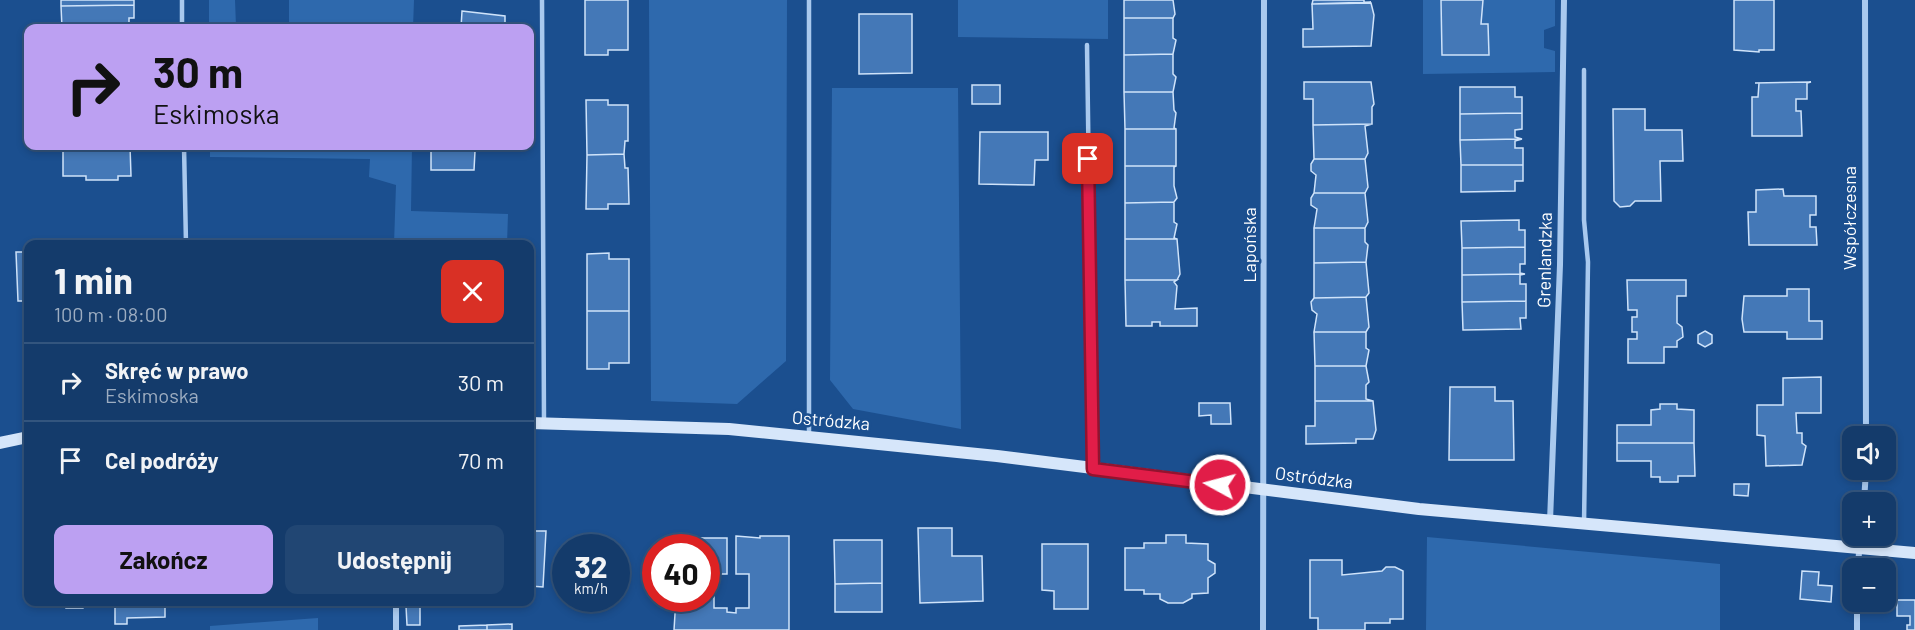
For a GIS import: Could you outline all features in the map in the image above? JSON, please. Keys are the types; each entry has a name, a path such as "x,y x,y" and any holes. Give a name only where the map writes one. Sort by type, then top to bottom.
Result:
{"street":[{"name":"Lapońska","path":"1263,630 1264,0"},
{"name":"Grenlandzka","path":"1550,521 1560,300 1564,0"},
{"name":"Współczesna","path":"1865,0 1866,426"},
{"name":"Ostródzka","path":"534,423 729,429 997,456 1419,510 1584,524 1842,541"},
{"path":"0,443 24,438"},
{"name":"Ostródzka","path":"1879,546 1915,553"},
{"path":"396,606 396,630"},
{"path":"1857,612 1857,630"}],"lane":[{"path":"182,0 182,24"},
{"path":"542,0 544,423"},
{"path":"809,0 809,437"},
{"path":"1087,45 1093,469"},
{"path":"1584,70 1584,220 1588,262 1584,524"},
{"path":"184,150 186,240"}],"path":[{"path":"1896,527 1902,528"}],"shaded area":[{"path":"209,0 235,0 236,24 209,24"},
{"path":"289,0 414,0 413,24 262,24 289,22"},
{"path":"649,0 787,0 786,361 737,404 651,401"},
{"path":"958,0 1108,0 1108,39 958,37"},
{"path":"1423,0 1555,0 1555,26 1544,30 1544,48 1555,51 1555,72 1423,74"},
{"path":"832,88 958,88 961,429 853,409 830,380"},
{"path":"210,150 412,150 411,211 508,214 507,240 394,240 396,185 369,177 370,159 210,157"},
{"path":"1427,537 1720,564 1720,630 1426,630"},
{"path":"318,618 318,630 210,630 210,626"}],"building":[{"path":"61,0 134,0 134,5 61,6"},
{"path":"585,0 628,0 628,50 608,50 608,55 585,55"},
{"path":"1124,0 1173,0 1175,14 1173,18 1124,18"},
{"path":"1313,0 1364,0 1364,2 1312,4"},
{"path":"1441,0 1483,0 1481,24 1488,24 1489,55 1442,55"},
{"path":"1734,0 1774,0 1774,50 1759,50 1759,52 1734,50"},
{"path":"1371,3 1374,15 1371,46 1303,47 1303,29 1313,29 1312,4"},
{"path":"134,5 134,18 129,18 129,24 62,24 61,6"},
{"path":"462,11 505,16 505,24 461,24"},
{"path":"859,14 912,14 912,73 859,74"},
{"path":"1124,18 1173,18 1173,38 1176,40 1173,54 1124,55"},
{"path":"1173,54 1173,74 1176,77 1173,92 1124,92 1124,55"},
{"path":"1304,82 1371,82 1374,104 1372,124 1313,125 1313,99 1304,99"},
{"path":"1811,82 1807,83 1807,99 1796,99 1796,111 1801,111 1802,136 1752,136 1752,97 1758,97 1759,83 1755,83"},
{"path":"972,85 1000,85 1000,104 972,104"},
{"path":"1460,87 1515,87 1515,97 1522,97 1522,113 1460,114"},
{"path":"1124,92 1173,92 1176,113 1174,128 1176,129 1125,129"},
{"path":"586,100 608,100 608,105 628,105 628,141 625,141 624,154 587,155"},
{"path":"1613,109 1645,109 1645,130 1682,130 1683,161 1660,161 1661,201 1635,201 1630,206 1620,207 1614,201"},
{"path":"1522,113 1522,129 1515,130 1515,137 1522,139 1460,140 1460,114"},
{"path":"1372,124 1365,126 1368,153 1365,159 1314,159 1313,125"},
{"path":"1125,129 1176,129 1176,166 1125,166"},
{"path":"980,132 1048,132 1048,160 1035,160 1034,185 979,184"},
{"path":"1522,139 1515,141 1515,148 1523,148 1523,165 1461,165 1460,140"},
{"path":"63,150 130,150 131,176 118,176 118,180 86,180 86,176 63,176"},
{"path":"431,150 475,151 474,170 431,170"},
{"path":"624,154 625,168 628,168 629,204 608,204 608,209 586,209 587,155"},
{"path":"1314,159 1365,159 1368,187 1365,193 1314,193 1316,175 1311,171 1311,164"},
{"path":"1461,165 1523,165 1523,181 1515,181 1515,191 1461,192"},
{"path":"1125,166 1176,166 1174,167 1174,186 1177,198 1174,202 1125,203"},
{"path":"1783,189 1784,196 1816,196 1816,215 1810,215 1810,227 1816,227 1817,245 1749,245 1748,212 1756,212 1756,190"},
{"path":"1314,193 1365,193 1368,222 1365,228 1314,228 1317,209 1311,205 1311,198"},
{"path":"1174,202 1174,222 1177,224 1174,238 1177,239 1125,239 1125,203"},
{"path":"1519,220 1519,230 1525,230 1525,247 1462,248 1461,221"},
{"path":"1314,228 1365,228 1365,242 1368,245 1366,262 1314,263"},
{"path":"1125,239 1177,239 1180,274 1177,280 1125,280"},
{"path":"1525,247 1525,264 1520,264 1520,273 1525,274 1462,275 1462,248"},
{"path":"16,252 24,252 24,301 18,301"},
{"path":"609,253 609,259 629,259 629,311 587,311 587,254"},
{"path":"1366,262 1369,293 1366,297 1314,298 1314,263"},
{"path":"1525,274 1520,275 1520,284 1526,284 1526,301 1462,302 1462,275"},
{"path":"1125,280 1177,280 1174,282 1177,286 1175,309 1197,308 1197,326 1160,326 1160,322 1152,322 1152,326 1126,326"},
{"path":"1627,280 1686,280 1686,296 1677,296 1677,323 1682,327 1683,337 1677,341 1677,347 1664,347 1664,363 1628,363 1628,339 1637,339 1637,332 1632,332 1632,317 1637,317 1637,310 1628,310"},
{"path":"1787,289 1809,289 1809,321 1822,321 1822,339 1787,339 1787,332 1744,332 1742,319 1744,296 1787,296"},
{"path":"1366,297 1369,327 1366,332 1314,332 1317,314 1312,310 1311,302 1314,298"},
{"path":"1526,301 1526,318 1520,318 1521,329 1463,330 1462,302"},
{"path":"587,311 629,311 629,363 609,363 609,369 587,369"},
{"path":"1705,331 1712,335 1712,343 1705,347 1698,343 1698,335"},
{"path":"1314,332 1366,332 1366,348 1369,350 1366,366 1315,366"},
{"path":"1315,366 1366,366 1369,382 1366,385 1366,399 1373,401 1315,401"},
{"path":"1821,377 1821,413 1796,413 1797,433 1802,433 1802,443 1806,446 1802,465 1766,466 1765,436 1757,435 1757,405 1783,405 1783,378"},
{"path":"1450,387 1495,387 1495,401 1513,401 1514,460 1449,460"},
{"path":"1315,401 1373,401 1376,430 1373,439 1356,439 1356,443 1306,444 1306,426 1315,426"},
{"path":"1199,403 1230,403 1231,424 1211,424 1211,415 1199,416"},
{"path":"1660,404 1677,404 1677,409 1694,410 1694,443 1617,443 1617,425 1651,425 1651,410 1660,409"},
{"path":"1617,443 1694,443 1695,476 1678,476 1678,482 1660,482 1660,477 1651,477 1651,461 1617,461"},
{"path":"1734,484 1749,484 1748,496 1734,495"},
{"path":"918,528 952,528 952,556 982,556 983,601 920,603"},
{"path":"534,531 546,531 543,587 534,586"},
{"path":"1166,535 1186,535 1186,543 1208,544 1208,560 1215,564 1215,573 1208,578 1208,593 1192,594 1192,598 1183,603 1168,603 1160,599 1160,594 1144,594 1144,590 1125,590 1125,548 1144,548 1144,543 1166,543"},
{"path":"736,536 760,538 760,536 789,536 789,630 674,630 675,612 720,612 720,608 727,608 727,612 736,613 736,608 749,608 749,574 736,574"},
{"path":"720,538 727,538 727,574 720,574"},
{"path":"834,540 882,540 882,583 835,584"},
{"path":"1042,544 1088,544 1088,609 1054,609 1054,591 1042,590"},
{"path":"1310,560 1342,560 1342,575 1382,571 1386,567 1395,567 1403,571 1403,619 1390,619 1390,623 1365,623 1365,630 1318,630 1318,618 1310,618"},
{"path":"1802,571 1819,572 1818,585 1832,586 1831,602 1800,599"},
{"path":"882,583 882,612 835,612 835,584"},
{"path":"1897,600 1915,600 1915,630 1907,630 1907,625 1910,625 1910,616 1897,616"},
{"path":"66,606 83,606 83,608 66,608"},
{"path":"115,606 165,606 165,617 127,618 127,624 115,624"},
{"path":"406,606 420,606 420,625 407,625"},
{"path":"512,624 512,630 487,630 487,625"},
{"path":"487,625 487,630 459,630 459,626"}],"route":[{"path":"1088,159 1093,469 1220,485"}]}
